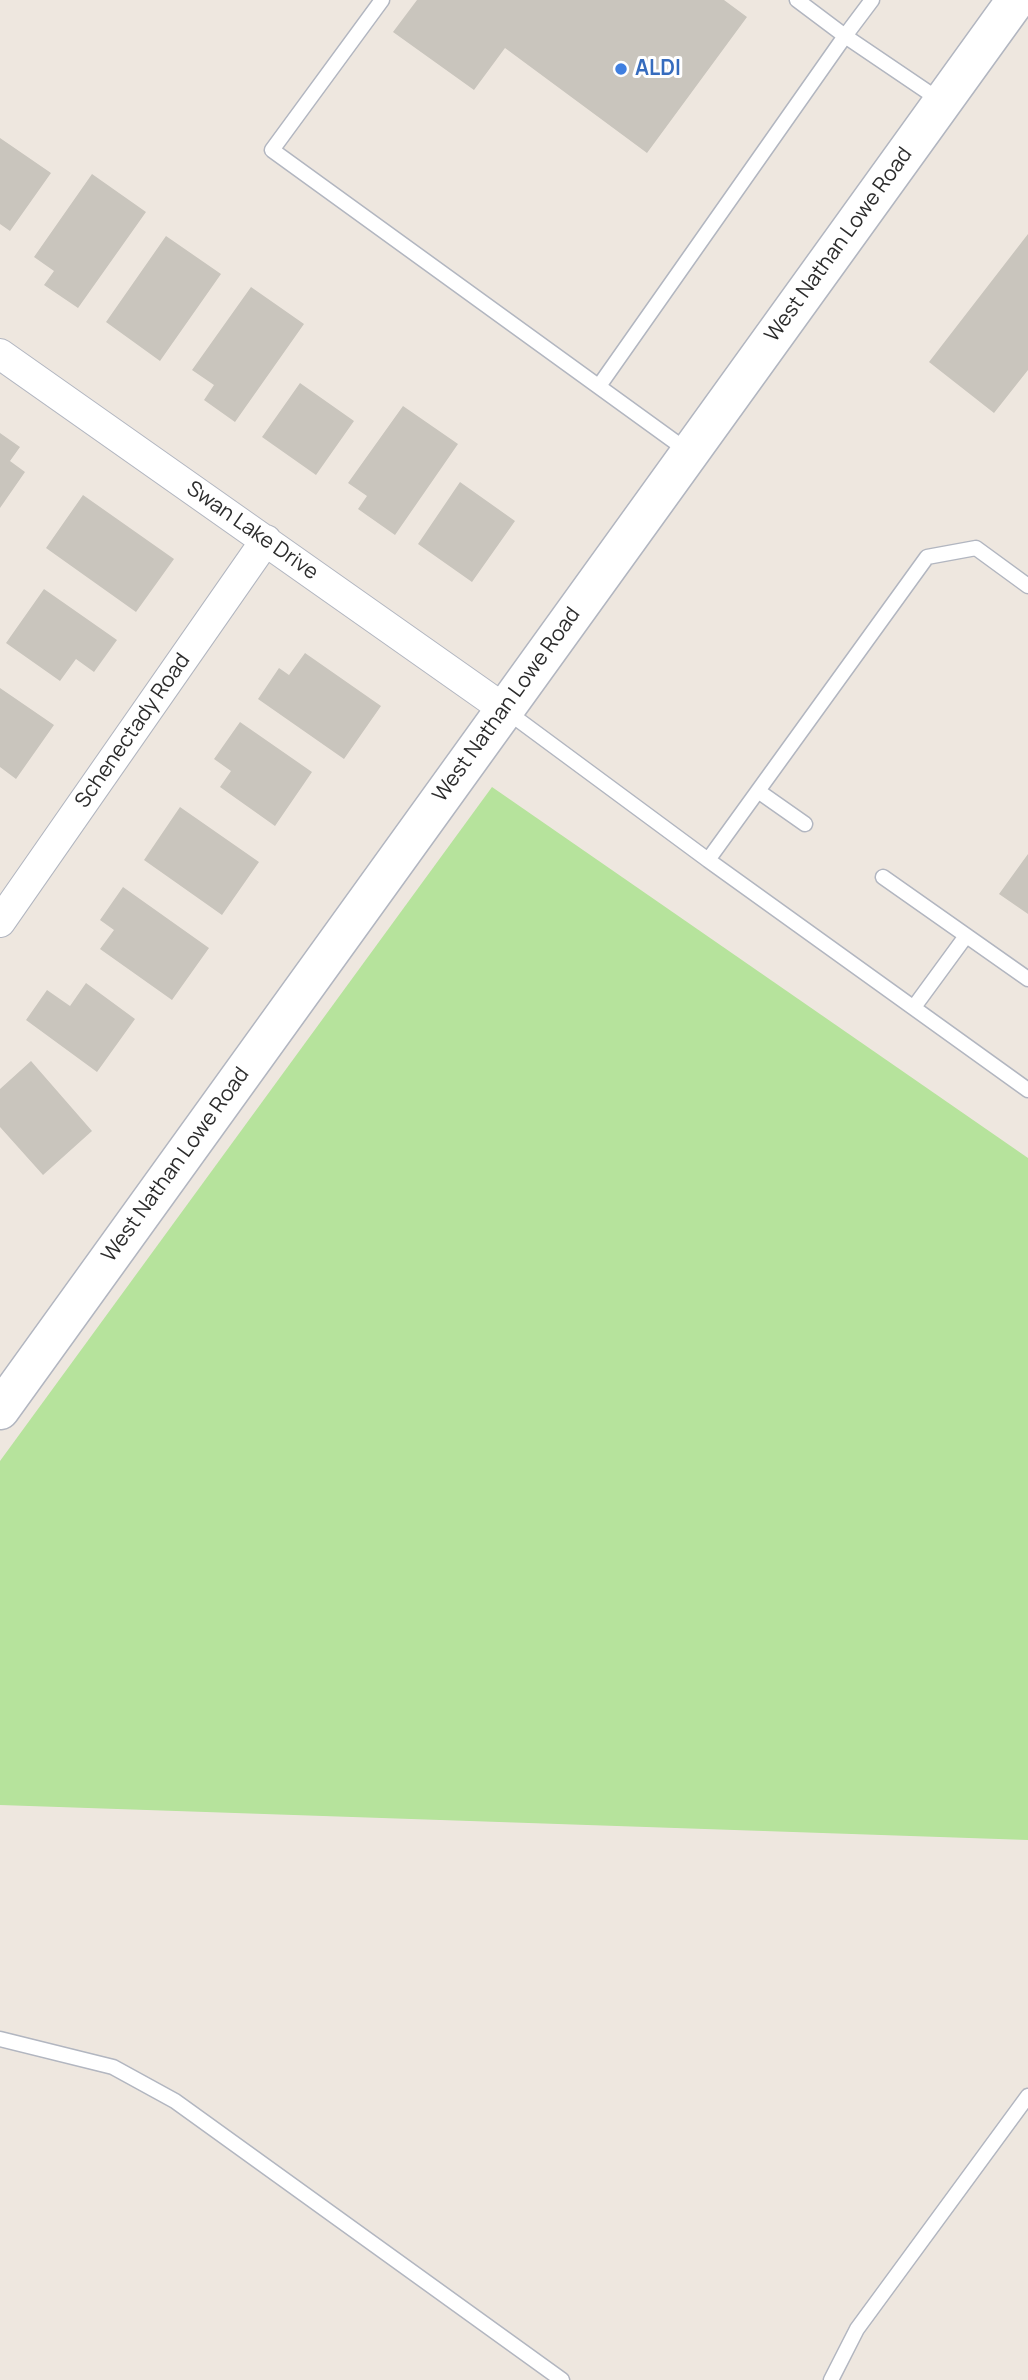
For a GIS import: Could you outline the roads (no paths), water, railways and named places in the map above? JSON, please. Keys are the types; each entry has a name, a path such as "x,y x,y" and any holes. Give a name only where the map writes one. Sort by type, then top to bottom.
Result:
{"street":[{"name":"West Nathan Lowe Road","path":"0,1410 942,102 1019,5"},
{"name":"Swan Lake Drive","path":"0,355 504,709"},
{"name":"Schenectady Road","path":"0,922 266,540"}],"lane":[{"path":"382,0 272,150 689,452"},
{"path":"797,0 942,102"},
{"path":"599,386 872,0"},
{"path":"708,860 927,557 976,548 1028,586"},
{"path":"504,709 708,860 1028,1090"},
{"path":"758,791 805,824"},
{"path":"883,877 1028,979"},
{"path":"914,1007 966,936"},
{"path":"0,2039 113,2067 175,2101 562,2380"},
{"path":"831,2380 857,2329 1028,2096"}],"place":[{"name":"ALDI","path":"621,69"}]}
